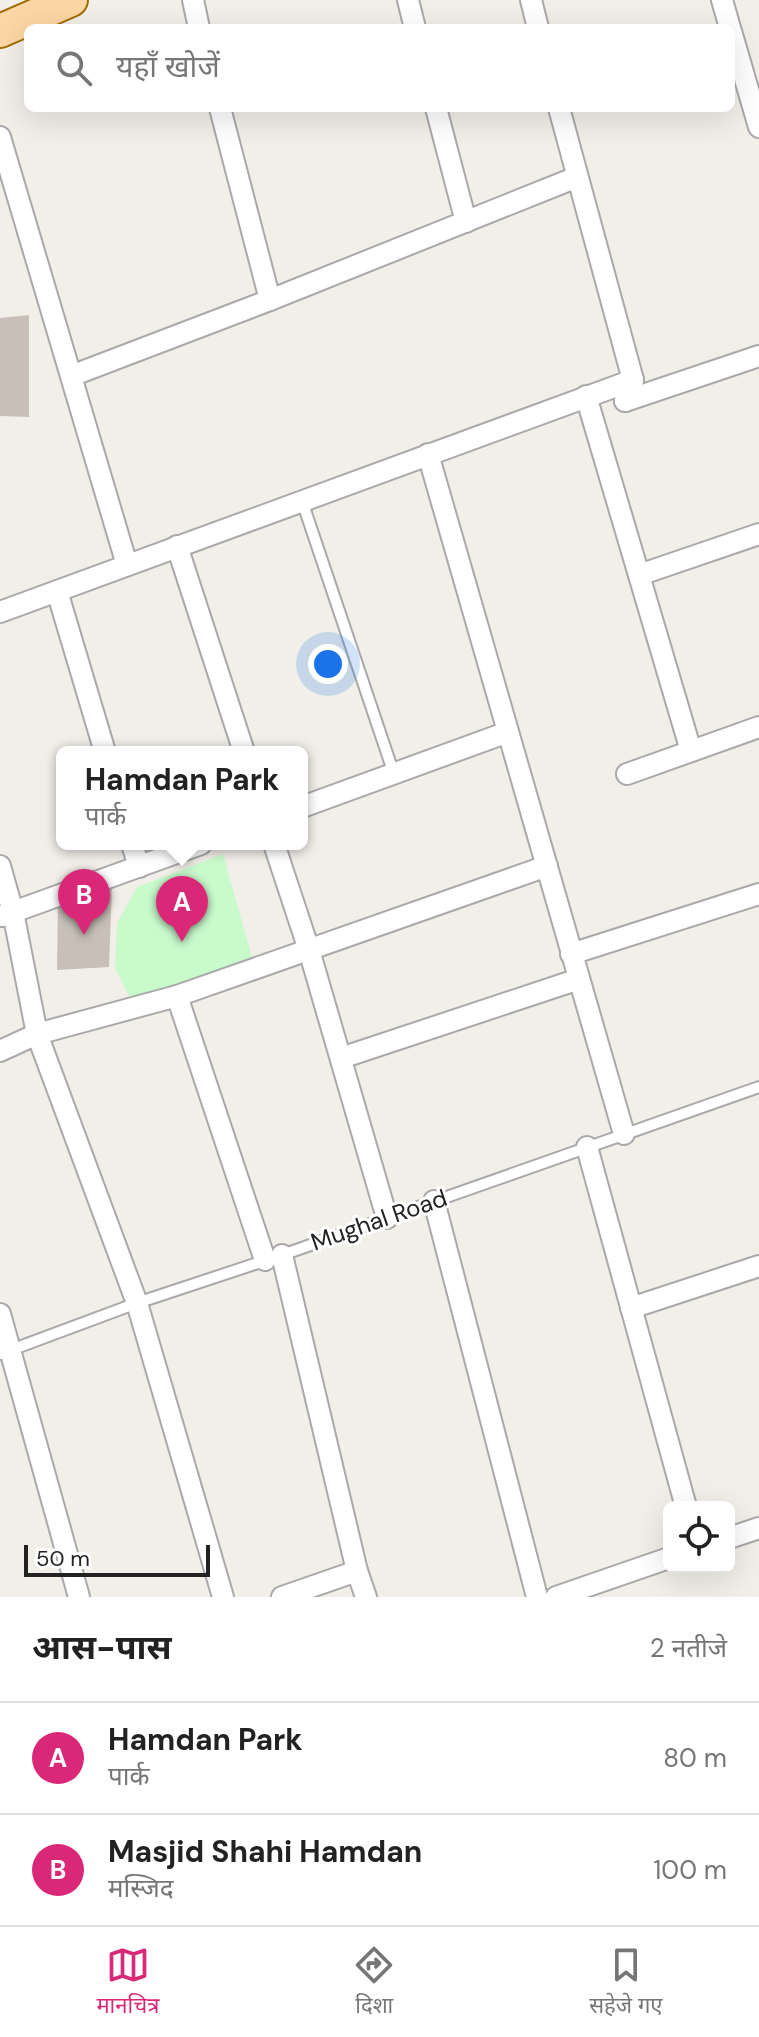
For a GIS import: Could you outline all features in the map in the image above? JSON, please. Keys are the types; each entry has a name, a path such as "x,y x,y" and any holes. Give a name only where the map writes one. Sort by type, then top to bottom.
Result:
{"main road":[{"path":"0,31 71,0"}],"street":[{"path":"193,0 198,24"},
{"path":"408,0 414,24"},
{"path":"531,0 537,24"},
{"path":"722,0 728,24"},
{"path":"735,47 759,127"},
{"path":"221,112 270,300"},
{"path":"437,112 466,222"},
{"path":"560,112 633,380 625,401 759,356"},
{"path":"0,137 127,565"},
{"path":"71,376 577,177"},
{"path":"0,612 633,380"},
{"path":"586,396 691,751"},
{"path":"428,454 624,1134"},
{"path":"639,575 759,534"},
{"path":"177,546 242,746"},
{"path":"57,591 103,746"},
{"path":"627,774 759,727"},
{"path":"308,805 508,732"},
{"path":"134,850 139,867"},
{"path":"6,914 185,850"},
{"path":"276,850 309,950 387,1218"},
{"path":"0,866 6,914 37,1034 137,1303 223,1597"},
{"path":"0,1051 37,1034 177,996 547,866"},
{"path":"571,954 759,894"},
{"path":"341,1058 579,979"},
{"path":"177,996 274,1258 366,1597"},
{"path":"587,1147 684,1501"},
{"path":"434,1201 537,1597"},
{"path":"631,1308 759,1266"},
{"path":"0,1314 5,1352 79,1597"},
{"path":"735,1536 759,1528"},
{"path":"556,1597 663,1560"},
{"path":"282,1597 357,1571"}],"lane":[{"path":"302,501 394,774"},
{"name":"Mughal Road","path":"5,1352 137,1303 274,1258 759,1087"}],"green space":[{"path":"223,854 253,961 133,1004 115,968 117,923 137,887"}],"building":[{"path":"29,315 29,417 0,416 0,318"},
{"path":"112,885 109,967 57,970 58,901"}],"place":[{"name":"Masjid Shahi Hamdan","path":"84,935"},
{"name":"Hamdan Park","path":"182,942"}]}
